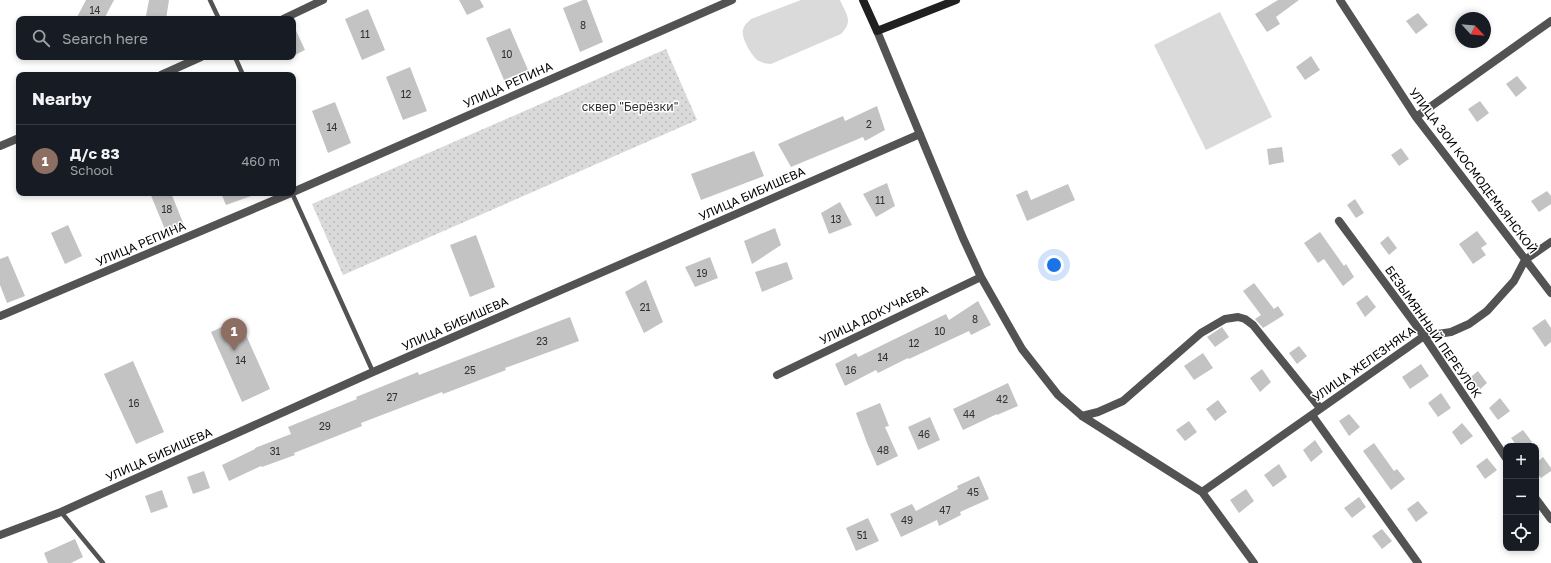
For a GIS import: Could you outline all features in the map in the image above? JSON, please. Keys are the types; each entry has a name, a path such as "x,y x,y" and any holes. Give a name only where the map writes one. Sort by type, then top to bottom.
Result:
{"street":[{"path":"289,16 323,0"},
{"name":"УЛИЦА РЕПИНА","path":"296,191 732,0"},
{"path":"863,0 981,276 1022,349 1058,395 1082,416 1202,492 1254,563"},
{"path":"877,32 956,0"},
{"name":"УЛИЦА ЗОИ КОСМОДЕМЬЯНСКОЙ","path":"1340,0 1416,117 1551,293"},
{"path":"1416,117 1551,21"},
{"path":"168,72 194,60"},
{"name":"УЛИЦА БИБИШЕВА","path":"0,535 61,512 374,372 920,134"},
{"path":"0,146 16,139"},
{"name":"УЛИЦА РЕПИНА","path":"0,316 285,196"},
{"name":"БЕЗЫМЯННЫЙ ПЕРЕУЛОК","path":"1339,221 1424,336 1503,454"},
{"name":"УЛИЦА ЖЕЛЕЗНЯКА","path":"1202,492 1424,336 1451,332 1469,324 1487,311 1514,281 1525,260 1551,242"},
{"name":"УЛИЦА ДОКУЧАЕВА","path":"777,376 981,276"},
{"path":"1082,416 1098,412 1123,401 1201,333 1225,319 1238,317 1245,319 1253,325 1320,408"},
{"path":"1312,415 1418,563"},
{"path":"1539,503 1551,519"}],"lane":[{"path":"210,0 218,16"},
{"path":"236,60 242,72"},
{"path":"293,196 374,372"},
{"path":"61,512 103,563"}],"green space":[{"path":"801,0 840,0 848,17 845,29 841,34 771,64 763,63 756,59 751,53 743,37 745,25 751,19"},
{"path":"1220,12 1272,117 1206,150 1154,45"},
{"name":"сквер \"Берёзки\"","path":"666,49 697,120 343,275 312,204"}],"building":[{"path":"86,0 114,0 106,16 78,16"},
{"path":"149,0 169,0 166,16 146,16"},
{"path":"459,0 480,0 484,7 467,15"},
{"path":"583,0 587,0 603,42 580,52 563,8"},
{"path":"1278,0 1299,0 1276,17 1280,24 1267,32 1255,14"},
{"path":"368,9 385,50 362,60 345,19"},
{"path":"1418,13 1428,25 1416,34 1406,21"},
{"path":"510,28 528,70 504,80 486,38"},
{"path":"296,30 305,50 296,54"},
{"path":"1311,56 1320,70 1305,80 1296,67"},
{"path":"410,67 427,111 403,120 386,77"},
{"path":"1517,76 1527,88 1516,97 1506,84"},
{"path":"1480,101 1489,113 1477,122 1468,109"},
{"path":"335,102 351,143 328,153 312,111"},
{"path":"877,106 885,130 865,141 863,137 791,167 778,144 843,116 845,121"},
{"path":"1282,147 1284,162 1269,165 1267,149"},
{"path":"1401,148 1409,159 1399,166 1391,155"},
{"path":"754,151 764,176 701,200 691,174"},
{"path":"887,183 895,206 876,217 863,194"},
{"path":"1068,184 1075,200 1027,221 1016,195 1027,190 1031,200"},
{"path":"1547,191 1551,196 1551,204 1539,212 1531,201"},
{"path":"151,196 172,196 184,225 166,232"},
{"path":"222,196 251,196 226,205"},
{"path":"1355,199 1364,213 1356,218 1347,205"},
{"path":"840,202 852,225 829,234 821,213"},
{"path":"68,225 82,256 65,264 51,233"},
{"path":"775,228 781,245 752,264 744,241"},
{"path":"1477,231 1487,244 1481,248 1486,255 1473,264 1459,244"},
{"path":"1320,232 1344,266 1346,264 1354,277 1343,286 1324,259 1318,263 1304,243"},
{"path":"476,235 495,287 470,297 450,245"},
{"path":"1388,236 1397,248 1389,255 1380,243"},
{"path":"8,256 25,296 7,303 0,285 0,259"},
{"path":"710,257 718,278 695,287 685,267"},
{"path":"787,262 793,279 762,292 755,272"},
{"path":"646,280 663,322 644,333 625,292"},
{"path":"1254,283 1274,309 1278,306 1284,315 1263,328 1255,319 1261,315 1243,291"},
{"path":"1367,295 1376,307 1365,317 1356,303"},
{"path":"978,301 991,325 971,335 969,331 878,373 876,370 845,386 835,364 856,353 858,357 946,314 949,320"},
{"path":"570,317 579,341 505,368 506,370 443,394 442,392 361,423 362,426 294,453 295,455 262,467 261,466 229,481 222,465 255,448 291,434 288,427 418,372 419,375"},
{"path":"239,319 270,389 242,402 211,332"},
{"path":"1545,319 1551,328 1551,342 1545,347 1532,328"},
{"path":"1222,327 1229,337 1215,347 1207,337"},
{"path":"1299,346 1307,356 1297,364 1289,353"},
{"path":"1203,353 1213,368 1194,380 1184,366"},
{"path":"133,361 164,432 136,444 104,374"},
{"path":"1421,364 1429,376 1410,389 1402,377"},
{"path":"1262,369 1271,382 1260,392 1250,378"},
{"path":"1478,371 1487,383 1476,393 1467,380"},
{"path":"1008,383 1018,406 963,430 953,409"},
{"path":"1441,393 1451,408 1438,417 1428,403"},
{"path":"1500,398 1510,411 1498,420 1489,408"},
{"path":"1218,400 1227,412 1215,421 1206,409"},
{"path":"880,403 889,426 885,427 898,456 877,466 856,413"},
{"path":"1349,414 1360,427 1349,436 1339,421"},
{"path":"930,417 940,440 918,450 908,427"},
{"path":"1189,421 1197,432 1185,441 1176,430"},
{"path":"1462,423 1473,436 1461,445 1452,432"},
{"path":"1523,430 1532,442 1515,443 1511,438"},
{"path":"1315,440 1323,452 1311,462 1303,450"},
{"path":"1374,443 1394,471 1397,469 1405,479 1391,490 1363,451"},
{"path":"1543,457 1551,468 1551,471 1541,478 1539,476 1539,460"},
{"path":"1487,458 1497,470 1485,479 1476,466"},
{"path":"1279,464 1287,477 1273,487 1264,475"},
{"path":"204,471 210,488 193,494 187,477"},
{"path":"979,476 989,499 960,512 961,515 939,526 937,520 901,537 890,514 912,504 916,511 958,489 957,486"},
{"path":"1246,489 1254,501 1239,513 1230,500"},
{"path":"162,490 168,507 151,513 145,496"},
{"path":"1359,497 1366,507 1352,518 1344,508"},
{"path":"1418,501 1428,513 1416,522 1407,509"},
{"path":"868,518 879,541 856,551 846,528"},
{"path":"1382,529 1392,541 1382,549 1372,536"},
{"path":"75,539 83,557 71,563 48,563 44,553"}],"place":[{"name":"Д/с 83","path":"234,351"}]}
